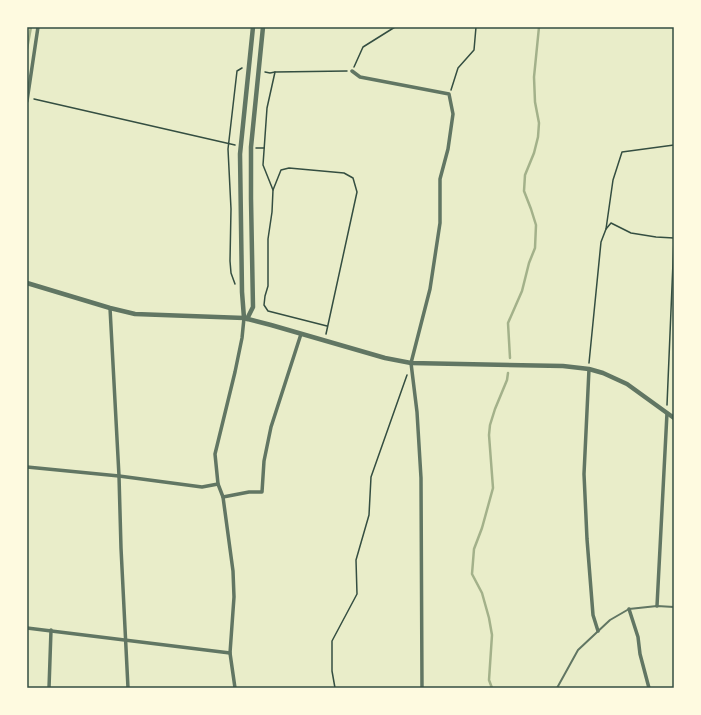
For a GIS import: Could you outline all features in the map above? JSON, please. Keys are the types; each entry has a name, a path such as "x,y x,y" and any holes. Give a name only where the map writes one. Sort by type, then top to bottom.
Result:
{"street":[{"path":"27,100 38,27"},
{"path":"246,319 242,292 241,147 253,27"},
{"path":"235,688 230,653 234,597 233,571 223,497 218,484 215,454 246,319 253,307 251,148 263,27"},
{"path":"352,71 360,77 449,94 453,114 448,149 440,179 440,223 430,289 411,363 417,412 421,478 422,688"},
{"path":"27,283 110,308 136,314 246,319 385,358 411,363 563,366 589,369 603,373 627,384 674,418"},
{"path":"110,308 128,688"},
{"path":"223,497 249,492 262,492 264,461 272,427 301,334"},
{"path":"589,369 584,474 587,539 593,608 598,631"},
{"path":"657,606 667,413"},
{"path":"27,467 119,476 202,487 218,484"},
{"path":"629,610 638,637 640,654 649,688"},
{"path":"27,628 230,653"},
{"path":"49,688 52,630"}],"lane":[{"path":"557,688 578,650 610,620 629,610 657,606 674,607"}],"path":[{"path":"259,71 270,73 341,70 352,71 362,47 396,27"},
{"path":"449,94 458,68 474,50 476,27"},
{"path":"242,292 235,284 231,273 231,209 228,149 237,71 242,68 249,68"},
{"path":"273,190 263,165 266,108 275,72"},
{"path":"27,100 241,147"},
{"path":"589,369 601,242 606,229 613,180 622,152 674,146"},
{"path":"251,148 264,148"},
{"path":"324,340 356,192 353,178 344,173 289,168 281,170 273,190 272,212 268,239 268,286 264,306 268,311 327,326"},
{"path":"606,229 611,223 631,233 674,238 667,413"},
{"path":"335,688 332,671 332,642 357,594 356,560 370,515 371,477 411,363"}],"waterway":[{"path":"27,49 31,27"},
{"path":"510,358 508,323 522,291 529,263 535,248 536,225 524,191 525,175 534,153 538,137 539,123 535,102 534,77 539,27"},
{"path":"492,688 489,680 492,635 482,593 472,574 474,549 482,528 493,488 489,435 490,425 507,380 508,373"}]}
